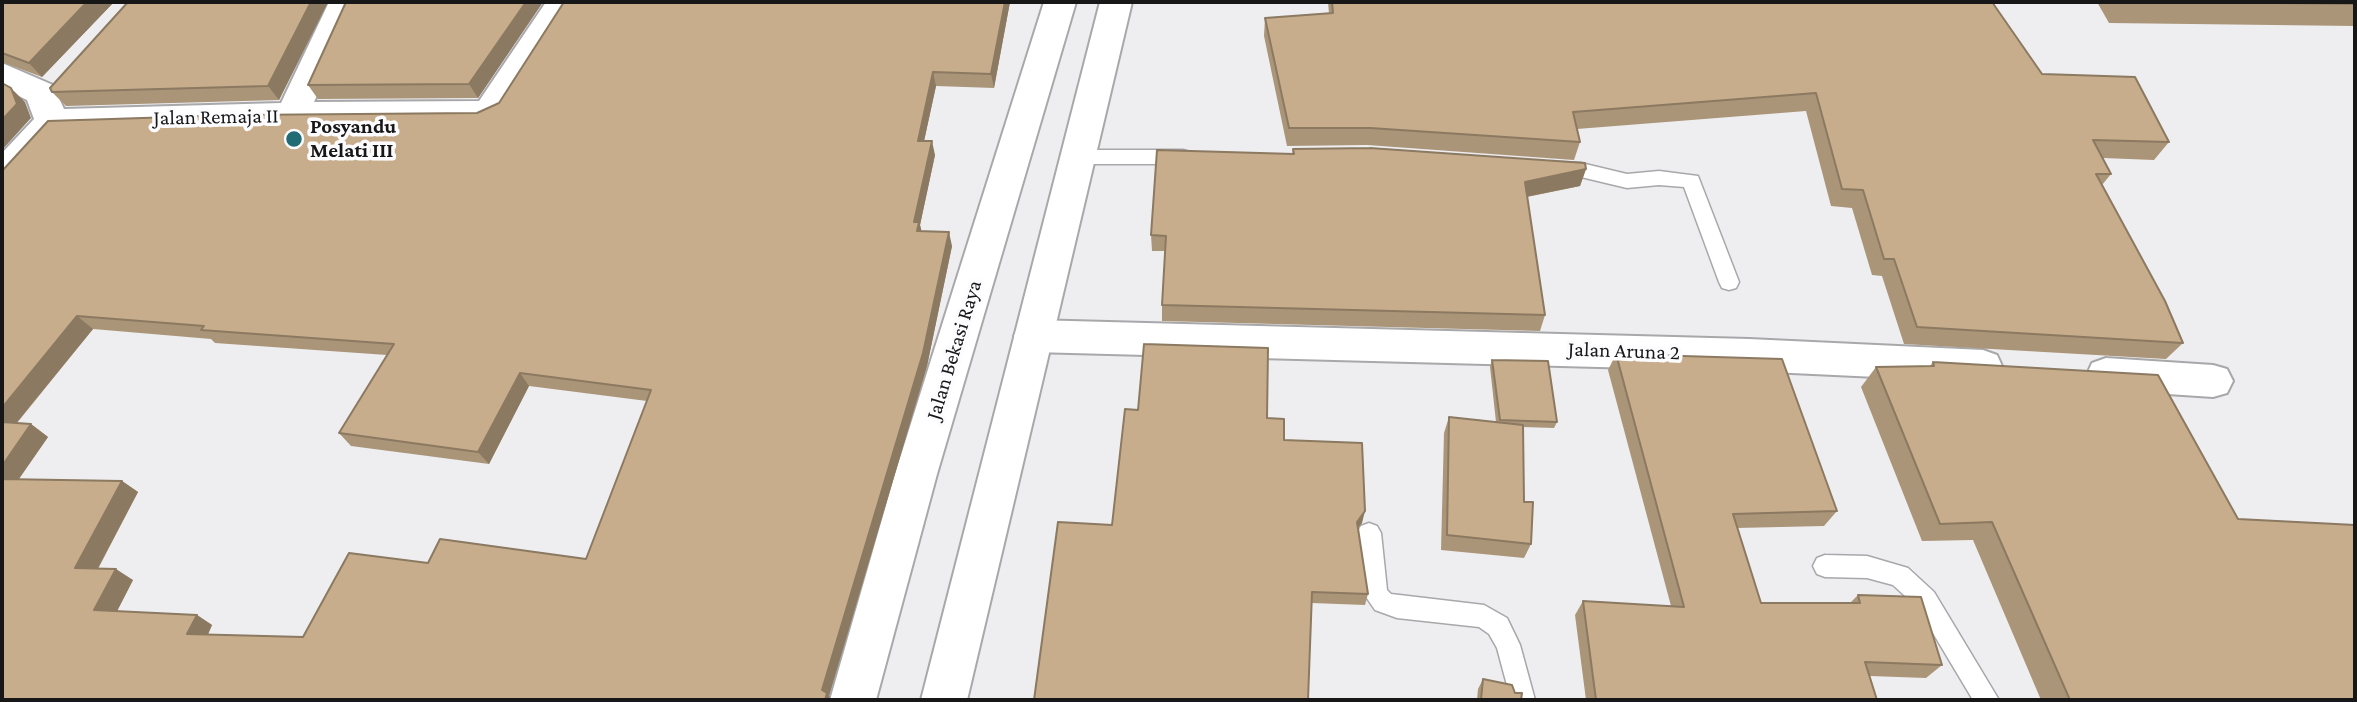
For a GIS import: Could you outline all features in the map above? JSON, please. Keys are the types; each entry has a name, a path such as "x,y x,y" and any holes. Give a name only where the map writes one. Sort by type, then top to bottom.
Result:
{"street":[{"name":"Jalan Remaja II","path":"54,99 292,115 490,111 562,2"},
{"name":"Jalan Bekasi Raya","path":"853,700 916,474 1060,2"},
{"path":"944,700 1115,2"},
{"path":"292,115 341,7"},
{"path":"2,74 54,99 2,175"},
{"name":"Jalan Aruna 2","path":"1033,336 1749,355 2017,367"},
{"path":"2069,371 2213,381"}],"lane":[{"path":"1079,157 1206,157"},
{"path":"1541,168 1581,170 1626,181 1659,177 1691,181 1728,282"},
{"path":"1368,533 1376,594 1382,602 1396,607 1484,616 1498,626 1508,645 1523,700"},
{"path":"1825,566 1867,567 1900,576 1926,600 1987,700"}],"building":[{"path":"2,2 87,2 29,63 2,53"},
{"path":"128,2 311,2 268,86 52,92 50,88"},
{"path":"346,2 526,2 469,84 308,85"},
{"path":"564,2 1005,2 991,74 933,72 918,141 932,141 914,222 919,222 917,231 949,232 923,353 822,690 827,693 825,700 2,700 2,479 122,481 75,568 116,569 94,610 197,615 187,634 303,637 349,553 428,563 440,539 586,559 651,390 520,373 478,452 339,433 394,344 201,330 204,326 77,316 2,408 2,171 48,121 237,115 477,113 499,103"},
{"path":"1332,2 1992,2 2042,74 2135,77 2169,142 2093,140 2111,174 2096,174 2165,301 2183,343 1917,327 1894,259 1884,259 1863,190 1842,189 1816,93 1573,112 1580,142 1370,128 1289,128 1265,18 1333,13"},
{"path":"2204,2 2355,2 2355,4"},
{"path":"2,83 11,88 17,104 2,120"},
{"path":"1370,148 1585,163 1586,169 1525,182 1545,315 1162,305 1166,236 1151,235 1157,150 1294,154 1293,149"},
{"path":"1144,344 1268,348 1267,418 1284,419 1284,440 1362,443 1365,511 1357,522 1368,594 1312,592 1308,700 1034,700 1058,522 1112,525 1125,409 1138,410"},
{"path":"1616,354 1782,359 1837,511 1733,514 1761,603 1860,603 1858,595 1921,597 1942,665 1865,662 1877,700 1596,700 1583,601 1684,607"},
{"path":"1492,360 1548,361 1557,422 1500,420"},
{"path":"1933,362 2158,375 2238,519 2355,525 2355,700 2070,700 1992,522 1940,524 1876,367 1934,366"},
{"path":"1449,417 1523,425 1524,502 1533,502 1531,544 1447,535"},
{"path":"2,422 31,424 2,466"},
{"path":"1483,679 1512,685 1515,693 1522,693 1521,700 1481,700"}],"place":[{"name":"Posyandu Melati III","path":"294,139"}]}
